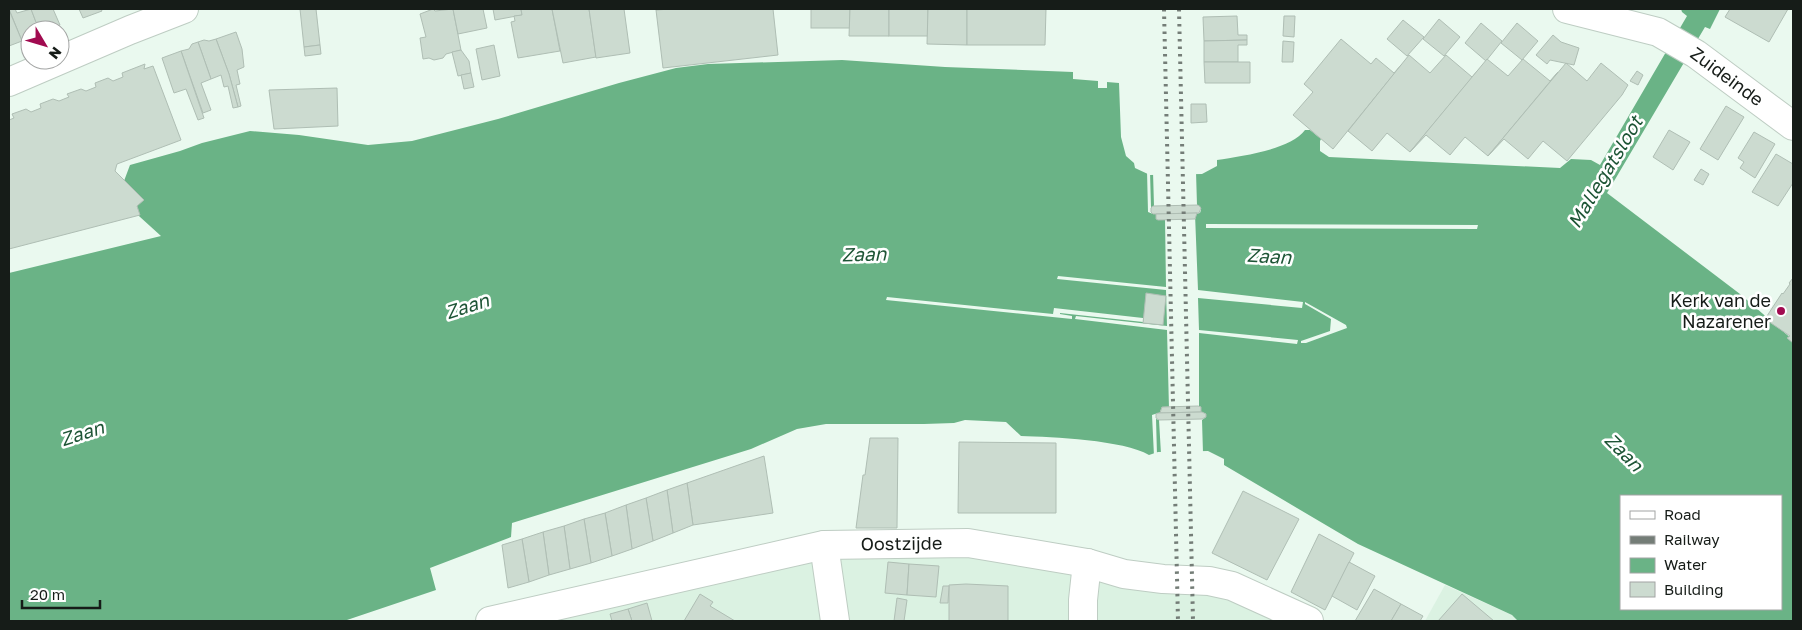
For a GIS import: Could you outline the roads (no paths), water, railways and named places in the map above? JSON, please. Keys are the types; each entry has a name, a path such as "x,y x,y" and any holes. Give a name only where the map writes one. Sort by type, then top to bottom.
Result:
{"street":[{"path":"9,82 184,9"},
{"name":"Zuideinde","path":"1567,9 1595,13 1658,32 1696,54 1793,126"},
{"name":"Oostzijde","path":"490,621 824,544 968,543 1087,563 1124,574 1209,581 1232,586 1309,621"},
{"path":"824,544 835,621"},
{"path":"1083,621 1087,563"}],"water":[{"path":"1681,9 1720,9 1710,29 1705,27 1607,193 1740,294 1793,340 1793,621 1518,621 1512,615 1358,544 1224,465 1224,459 1208,451 1158,452 1149,455 1138,450 1106,443 1069,438 1021,436 1006,422 965,420 954,423 924,424 826,424 797,429 751,449 512,523 511,537 430,568 436,590 344,621 9,621 9,273 161,236 118,197 130,165 202,143 250,131 299,135 368,145 412,141 498,119 676,68 708,64 842,60 945,67 1073,72 1073,79 1098,81 1098,88 1107,88 1107,82 1119,83 1121,137 1126,156 1134,163 1135,168 1150,175 1202,174 1217,166 1217,160 1252,154 1277,147 1298,137 1305,130 1310,130 1321,139 1320,151 1329,157 1560,168 1571,159 1591,160 1600,165 1687,16","holes":["1198,205 1195,219 1158,220 1156,214 1151,212 1153,206","1162,407 1201,407 1201,412 1206,414 1206,417 1157,419"]}],"railway":[{"path":"1164,9 1178,621"},
{"path":"1179,9 1193,621"}],"place":[{"name":"Kerk van de Nazarener","path":"1781,311"}],"water label":[{"name":"Mallegatsloot","path":"1605,172"},
{"name":"Zaan","path":"864,254"},
{"name":"Zaan","path":"1269,256"},
{"name":"Zaan","path":"467,306"},
{"name":"Zaan","path":"82,433"},
{"name":"Zaan","path":"1624,452"}]}
